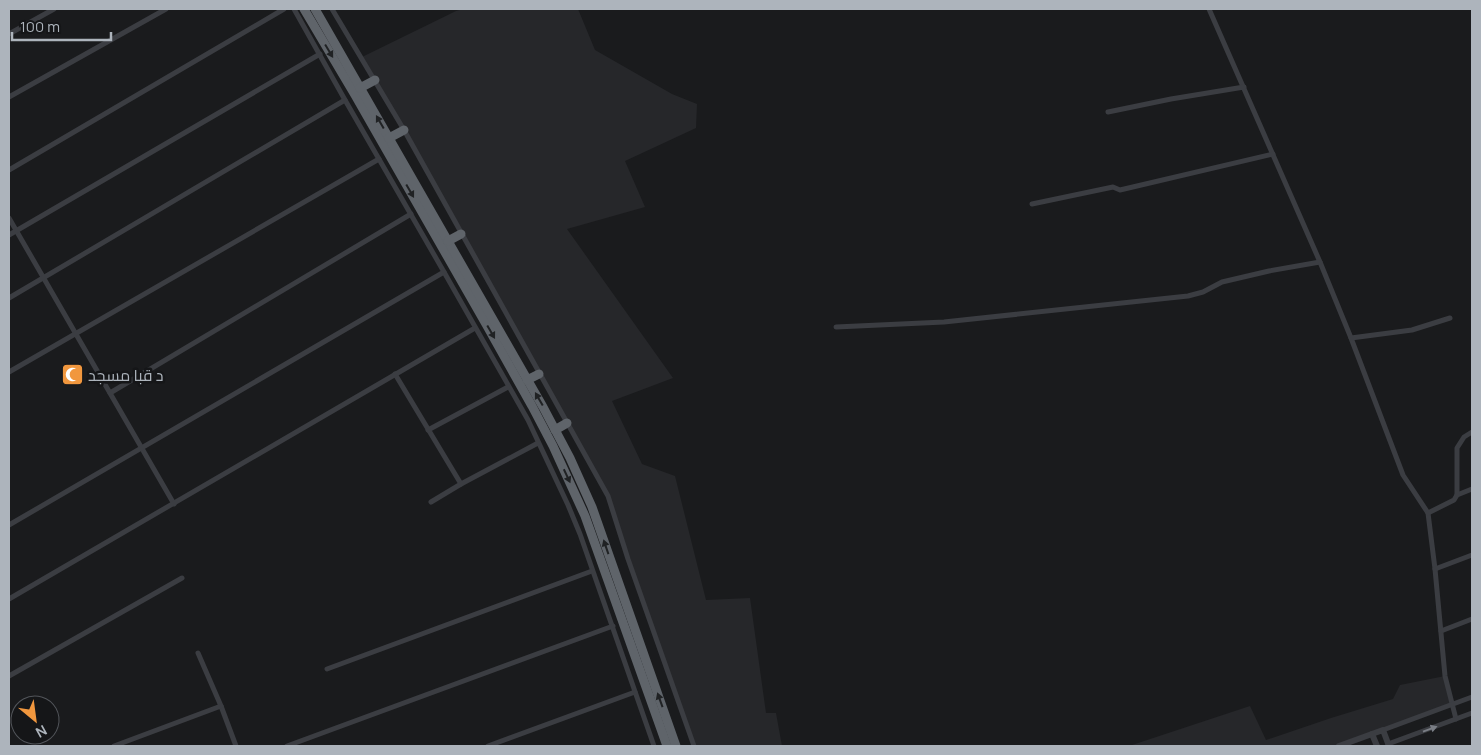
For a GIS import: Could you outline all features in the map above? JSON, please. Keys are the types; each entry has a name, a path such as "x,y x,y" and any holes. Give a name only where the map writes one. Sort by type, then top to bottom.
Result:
{"highway":[{"path":"304,9 476,307 553,446 596,544 667,746"},
{"path":"315,9 528,380 573,466 595,516 676,746"},
{"path":"360,88 375,80"},
{"path":"389,138 404,130"},
{"path":"448,242 461,234"},
{"path":"528,380 539,374"},
{"path":"555,430 567,423"}],"street":[{"path":"9,34 54,9"},
{"path":"9,98 166,9"},
{"path":"9,170 284,9"},
{"path":"294,9 528,420 580,534 654,746"},
{"path":"332,9 404,130 608,496 628,559 694,746"},
{"path":"1211,9 1320,262 1403,475 1428,513 1445,676 1456,719"},
{"path":"9,235 320,54"},
{"path":"1108,112 1244,87"},
{"path":"9,298 345,100"},
{"path":"1032,204 1113,187 1120,190 1273,154"},
{"path":"9,372 378,159"},
{"path":"110,393 411,214"},
{"path":"9,218 174,504"},
{"path":"836,326 944,322 1188,296 1203,292 1222,282 1320,262"},
{"path":"9,525 444,272"},
{"path":"1351,338 1412,330 1450,318"},
{"path":"9,599 475,328"},
{"path":"395,374 461,484"},
{"path":"428,430 508,387"},
{"path":"1428,513 1454,500 1457,495 1457,448 1464,437 1472,432"},
{"path":"431,502 538,443"},
{"path":"1457,495 1472,489"},
{"path":"1434,569 1472,555"},
{"path":"327,669 592,571"},
{"path":"9,676 182,578"},
{"path":"1441,631 1472,619"},
{"path":"287,746 613,626"},
{"path":"198,654 236,746"},
{"path":"488,746 635,692"},
{"path":"1339,746 1472,697"},
{"path":"114,746 221,706"},
{"path":"1383,730 1386,745 1472,713"},
{"path":"1372,734 1377,746"}],"shaded area":[{"path":"463,9 578,9 595,50 672,94 697,104 696,128 625,161 645,207 567,229 673,378 612,401 642,464 675,476 706,600 750,598 766,713 776,713 782,746 694,746 608,496 362,57"},
{"path":"1445,676 1451,705 1339,746 1129,746 1250,706 1266,740 1393,699 1400,685"}],"place":[{"name":"د قبا مسجد","path":"72,375"}]}
